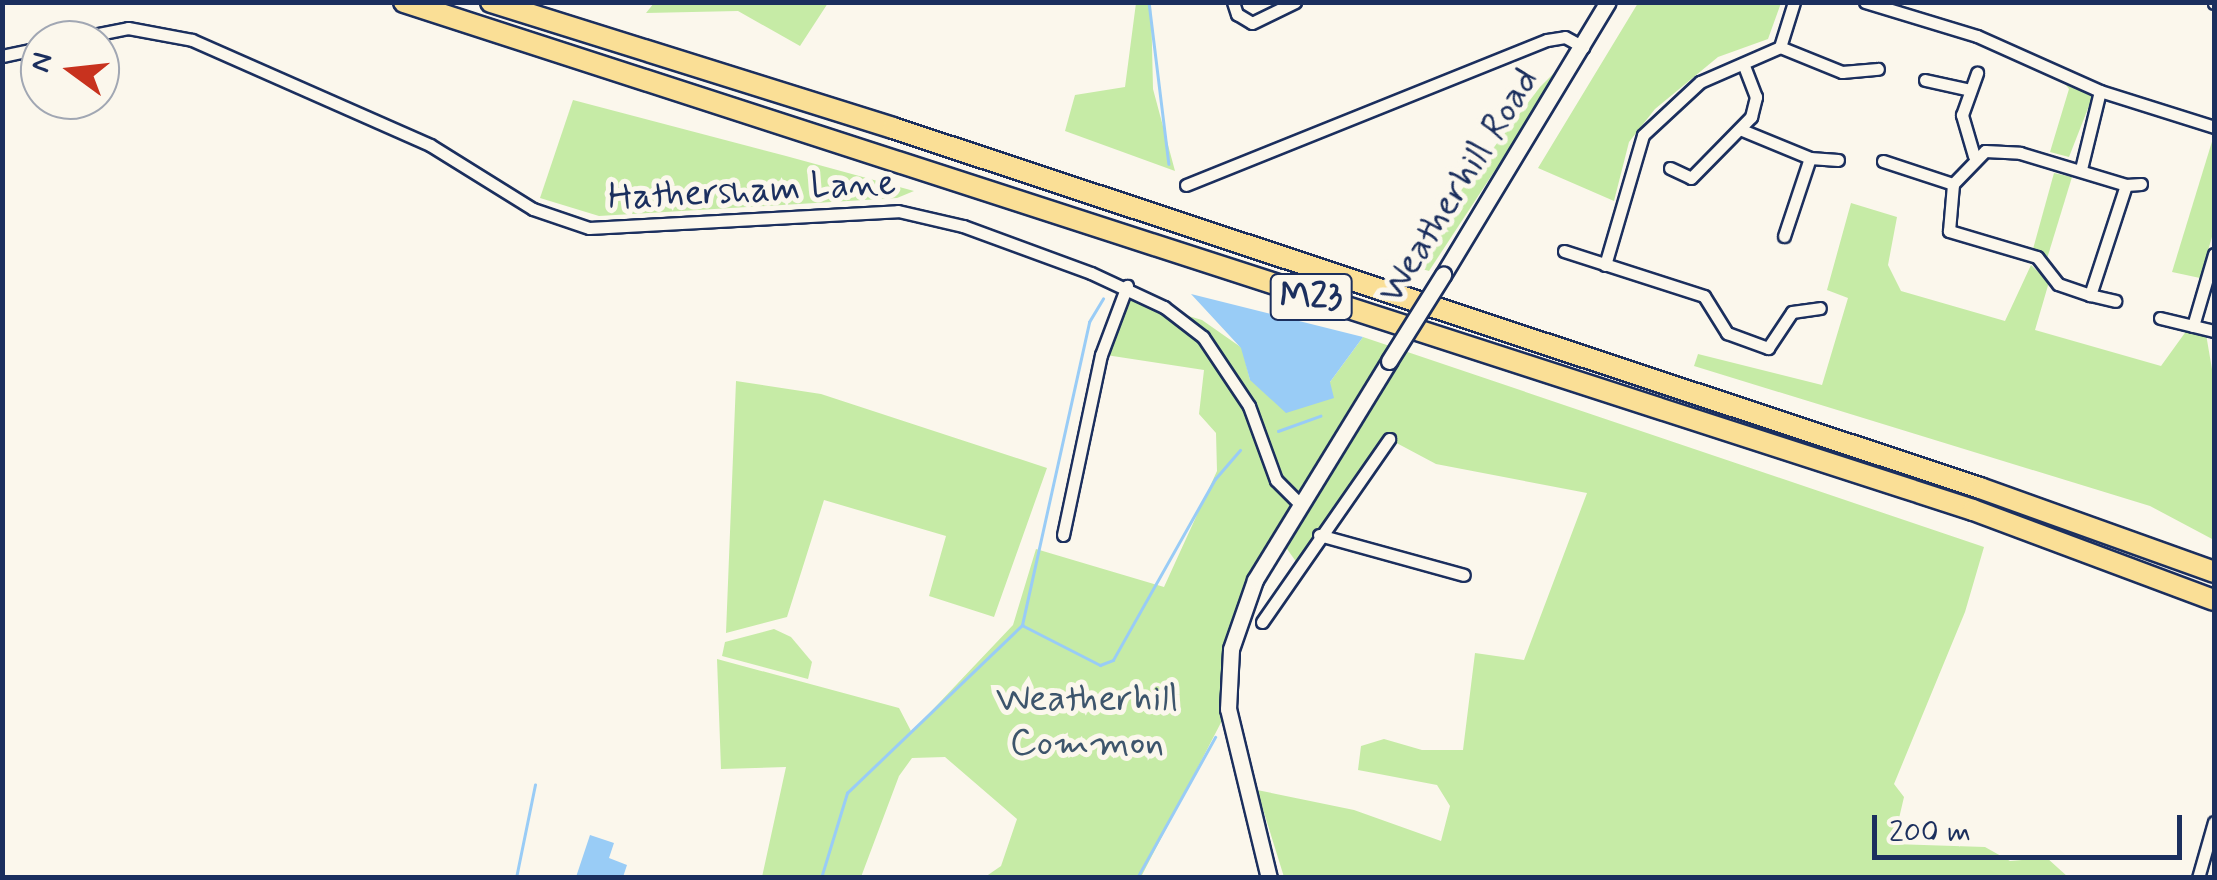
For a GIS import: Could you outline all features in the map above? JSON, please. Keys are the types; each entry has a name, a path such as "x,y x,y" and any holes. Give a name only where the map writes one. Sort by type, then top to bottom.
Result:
{"highway":[{"name":"M23","path":"404,2 1973,510 2214,600"},
{"name":"M23","path":"490,2 893,128 2214,572"}],"street":[{"path":"1234,2 1237,14 1252,23 1296,2"},
{"name":"Weatherhill Road","path":"1269,878 1228,709 1232,648 1255,580 1608,2"},
{"path":"1604,265 1643,136 1700,82 1780,47 1794,2"},
{"path":"1865,2 1976,36 2100,92 2214,128"},
{"name":"Hathersham Lane","path":"120,30 192,40 430,146 533,209 589,228 898,211 962,226 1127,286 1203,337 1228,369 1276,480 1299,503"},
{"path":"1186,185 1548,40 1565,37 1583,47"},
{"path":"1780,47 1842,72 1878,68"},
{"path":"1670,168 1691,178 1742,130 1756,97 1744,66"},
{"path":"1974,156 1962,115 1977,73"},
{"path":"1925,80 1970,90"},
{"path":"2081,169 2100,92"},
{"path":"1742,130 1810,158 1838,160"},
{"path":"2115,301 2058,284 2037,256 1950,231 1953,184 1974,156 2000,148 2126,185 2141,184"},
{"path":"1784,236 1810,158"},
{"path":"1883,161 1909,163 1953,184"},
{"path":"2090,295 2126,185"},
{"path":"1564,251 1704,296 1728,333 1768,348 1792,312 1820,308"},
{"path":"2194,326 2214,254"},
{"path":"1063,535 1101,355 1127,286"},
{"path":"2160,318 2214,331"},
{"path":"1262,622 1277,592 1389,438"},
{"path":"1319,535 1464,575"},
{"path":"1255,580 1277,592"},
{"path":"2198,878 2214,822"}],"green space":[{"path":"654,2 828,3 800,46 738,11 646,13"},
{"path":"1136,3 1151,3 1153,89 1175,171 1065,131 1075,95 1125,87"},
{"path":"1638,3 1781,3 1768,39 1718,57 1655,109 1629,142 1614,201 1538,168"},
{"path":"1568,59 1429,271 1405,264 1540,87"},
{"path":"2057,73 2094,93 2069,157 2050,152 2069,89"},
{"path":"573,100 914,191 897,198 599,216 540,198"},
{"path":"2214,135 2214,230 2200,278 2172,272"},
{"path":"2054,173 2072,177 2046,262 2033,249"},
{"path":"1851,203 1897,217 1888,265 1901,291 2005,321 2031,265 2049,282 2035,330 2161,366 2187,330 2206,334 2214,381 2214,540 2150,506 1694,366 1698,354 1822,385 1848,298 1827,290"},
{"name":"Weatherhill Common","path":"1131,299 1202,320 1242,348 1250,380 1330,382 1363,337 1984,547 1965,612 1894,784 1904,797 1893,844 1985,847 2010,861 2047,858 2068,877 1284,877 1257,790 1354,810 1441,841 1450,806 1437,785 1358,770 1361,746 1384,739 1422,750 1463,750 1475,653 1524,660 1587,493 1436,464 1389,439 1297,563 1280,539 1242,608 1228,709 1141,877 985,877 1001,866 1017,819 945,757 912,758 899,776 861,877 762,877 786,767 721,769 717,659 899,708 911,731 902,742 1013,625 1036,549 1164,587 1217,471 1216,433 1199,414 1204,370 1106,355"},
{"path":"736,381 821,394 1047,468 994,617 929,596 946,536 824,500 787,617 726,633"},
{"path":"774,629 791,637 812,662 808,679 722,656 725,642"}],"water":[{"path":"1191,294 1363,337 1330,382 1334,398 1286,413 1250,380 1241,348"},
{"path":"590,835 614,843 609,858 627,865 623,877 576,877"}],"waterway":[{"path":"1149,2 1169,164"},
{"path":"821,878 847,793 1022,625 1089,322 1103,299"},
{"path":"1278,431 1320,416"},
{"path":"1022,625 1100,665 1113,660 1215,479 1240,450"},
{"path":"1137,878 1215,737"},
{"path":"516,878 535,785"}]}
